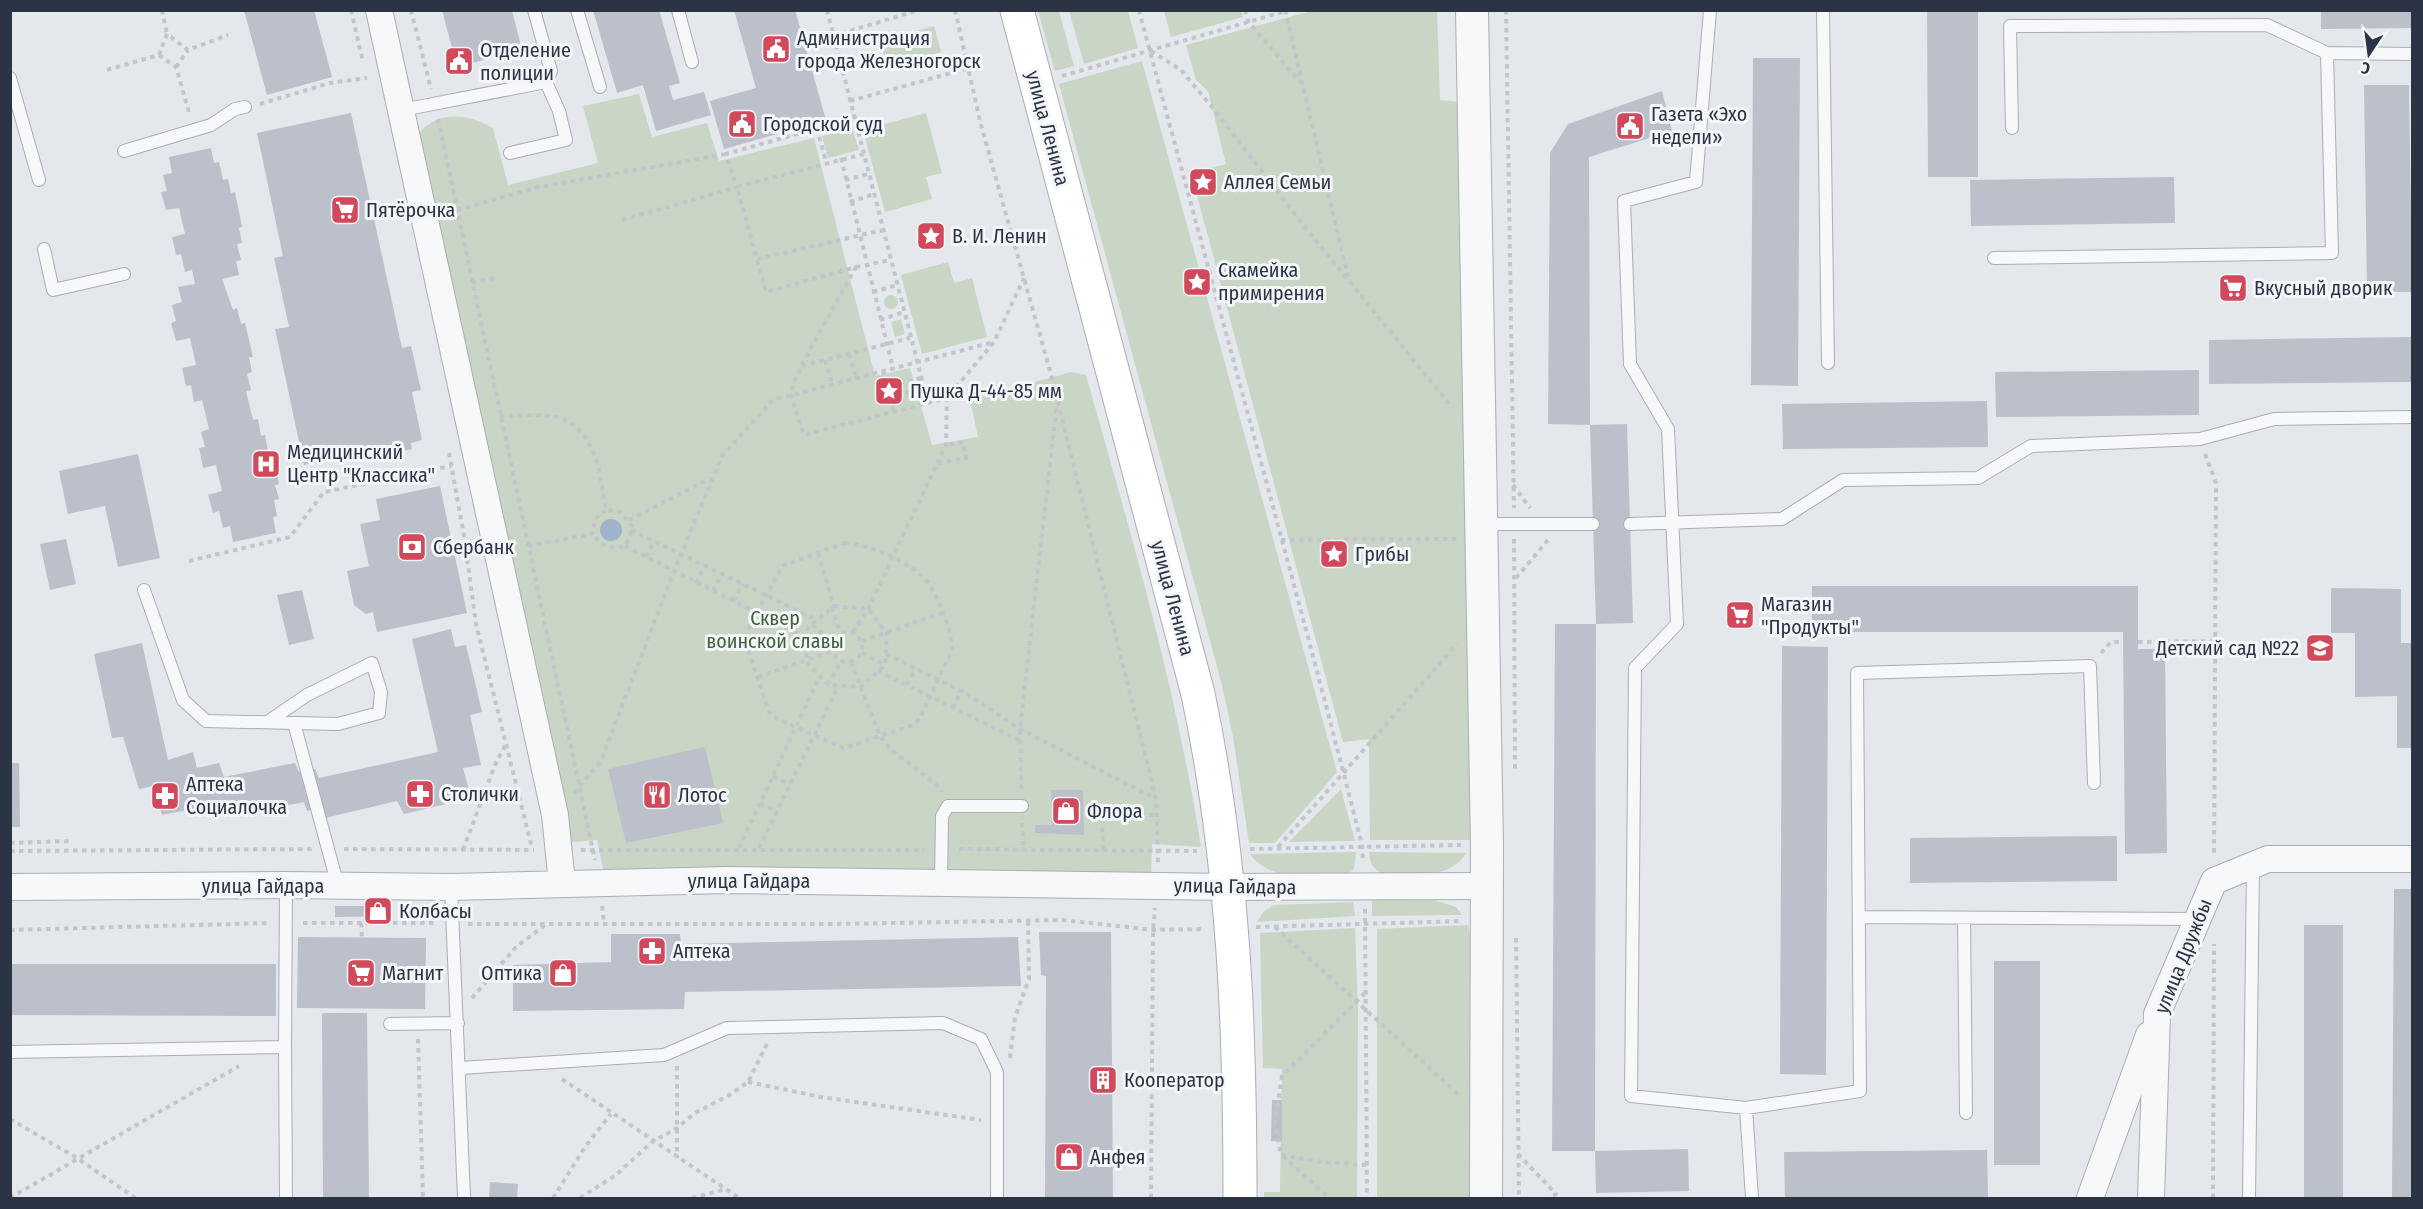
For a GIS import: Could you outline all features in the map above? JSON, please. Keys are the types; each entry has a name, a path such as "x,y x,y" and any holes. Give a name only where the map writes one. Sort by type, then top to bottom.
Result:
{"main road":[{"name":"улица Ленина","path":"1017,10 1198,694 1218,793 1233,928 1240,1096 1240,1198"}],"street":[{"path":"379,10 555,815 562,883"},
{"path":"1472,10 1487,845 1486,1198"},
{"name":"улица Дружбы","path":"2151,1198 2157,1014 2214,881 2268,859 2412,859"},
{"name":"улица Гайдара","path":"10,887 286,885 451,887 726,880 1229,886 1487,886"},
{"path":"2090,1198 2157,1014"}],"lane":[{"path":"510,153 566,141 559,111 546,82 551,71 534,10"},
{"path":"577,10 600,87"},
{"path":"678,10 692,62"},
{"path":"1710,10 1696,182 1624,201 1630,364 1668,429 1677,624 1635,668 1631,1096 1746,1108 1860,1091 1857,673 2090,666 2094,783"},
{"path":"1823,10 1828,363"},
{"path":"2012,128 2010,26 2267,25 2327,53 2412,54"},
{"path":"1994,258 2332,253 2327,53"},
{"path":"10,78 39,180"},
{"path":"402,110 546,82"},
{"path":"124,151 211,125 234,109 245,107"},
{"path":"44,249 53,290 124,274"},
{"path":"1630,524 1782,519 1843,480 1978,478 2031,446 2200,439 2274,419 2412,417"},
{"path":"1481,531 1514,524 1593,524"},
{"path":"144,590 183,700 206,721 338,724 379,713 381,692 372,663 307,695 269,721"},
{"path":"294,723 338,886"},
{"path":"941,882 942,816 948,806 1022,806"},
{"path":"2249,1198 2253,865"},
{"path":"286,885 286,1198"},
{"path":"451,887 464,1198"},
{"path":"1859,917 2197,919"},
{"path":"1964,918 1966,1113"},
{"path":"390,1024 417,1024 458,1018"},
{"path":"460,1068 664,1055 728,1028 943,1023 981,1039 997,1072 997,1198"},
{"path":"10,1052 285,1047"},
{"path":"1746,1108 1752,1198"}],"path":[{"path":"159,55 167,34 162,10"},
{"path":"351,10 370,90"},
{"path":"411,10 434,104 581,784 594,850 604,923"},
{"path":"827,10 928,403"},
{"path":"833,36 919,10"},
{"path":"954,10 981,125 1057,398 1156,799 1158,884 1153,930 1151,1198"},
{"path":"1139,10 1362,845 1366,923 1367,1198"},
{"path":"1245,10 1248,21 1302,85"},
{"path":"1506,10 1515,579 1515,776"},
{"path":"1057,77 1285,11 1350,282"},
{"path":"167,34 188,50"},
{"path":"176,67 188,50 228,35"},
{"path":"1150,51 1181,70 1480,441"},
{"path":"159,55 176,67 194,130"},
{"path":"107,70 159,55"},
{"path":"850,101 969,68"},
{"path":"245,107 330,83 367,78"},
{"path":"457,210 539,188 726,153 854,118"},
{"path":"981,125 988,124"},
{"path":"818,128 826,162"},
{"path":"726,153 766,292 866,264 891,260"},
{"path":"622,220 840,158 864,154"},
{"path":"840,158 893,368"},
{"path":"845,180 868,174"},
{"path":"850,202 874,194"},
{"path":"757,259 883,230"},
{"path":"856,267 801,366 790,393 804,435 947,398 994,342 1024,278"},
{"path":"472,283 495,278"},
{"path":"873,292 897,285"},
{"path":"880,320 904,312"},
{"path":"801,366 910,338"},
{"path":"555,815 601,761 681,554 722,456 773,400 790,393 994,342"},
{"path":"849,354 856,377"},
{"path":"825,360 832,383"},
{"path":"883,370 887,386"},
{"path":"921,378 878,389 881,400 924,388"},
{"path":"890,397 894,411"},
{"path":"853,632 868,609 946,445 947,398"},
{"path":"1023,849 1019,740 1057,398"},
{"path":"500,416 550,417 566,420 583,433 594,453 606,510"},
{"path":"2200,439 2216,483 2214,881"},
{"path":"938,463 966,458 963,442 946,445"},
{"path":"447,443 464,536 476,624 533,850"},
{"path":"189,561 290,537 324,492 451,466"},
{"path":"1507,476 1542,524 1548,540"},
{"path":"629,520 712,478"},
{"path":"606,510 620,512 629,520 631,530 625,546"},
{"path":"592,534 596,519 606,510"},
{"path":"631,530 817,620"},
{"path":"1281,540 1481,531"},
{"path":"528,546 592,534"},
{"path":"592,534 602,545 614,550 625,546 807,638"},
{"path":"1278,847 1344,775 1483,612 1548,540 1557,540"},
{"path":"646,557 654,541"},
{"path":"845,543 860,545 892,559 924,577 931,586 952,642 952,650 919,720 911,726 843,748 814,736 769,712 745,640 782,566 845,543"},
{"path":"818,553 840,632"},
{"path":"696,583 705,566"},
{"path":"713,591 722,574"},
{"path":"733,601 743,584"},
{"path":"779,624 788,606"},
{"path":"833,606 868,609 887,634 885,665 861,687 828,685 806,661 808,628 833,606"},
{"path":"862,640 887,634 942,613"},
{"path":"812,625 832,640"},
{"path":"841,662 832,651 832,640 840,632 853,632 862,640 862,653"},
{"path":"2138,642 2215,641"},
{"path":"2090,666 2111,642 2122,642"},
{"path":"758,677 832,651"},
{"path":"841,662 851,662 862,653"},
{"path":"862,653 885,665"},
{"path":"886,654 961,691 1020,729 1156,799"},
{"path":"828,685 841,662"},
{"path":"851,662 880,736 890,749 938,786 948,806"},
{"path":"907,685 916,669"},
{"path":"878,671 1019,740"},
{"path":"739,848 820,676"},
{"path":"759,848 838,686"},
{"path":"953,708 961,691"},
{"path":"463,850 494,767 506,743"},
{"path":"773,776 790,785"},
{"path":"760,803 777,812"},
{"path":"1103,850 1102,816 1156,815"},
{"path":"10,843 69,841"},
{"path":"10,851 759,848 1157,849 1225,852 1278,847 1487,845"},
{"path":"10,930 285,923 545,925 1063,920 1153,930 1487,920"},
{"path":"1010,1068 1015,1017 1029,979 1028,921"},
{"path":"361,923 362,938"},
{"path":"458,1018 516,947 545,925"},
{"path":"1274,926 1486,1121 1556,1194 1549,1198"},
{"path":"1516,935 1519,1198"},
{"path":"2213,1198 2214,940"},
{"path":"1329,1198 1281,1155 1275,1122 1282,1076 1366,993"},
{"path":"417,1024 423,1198"},
{"path":"580,1198 616,1175 652,1142 677,1128 694,1113 728,1096 748,1082 762,1057 772,1027"},
{"path":"10,1197 271,1047"},
{"path":"676,1050 677,1158"},
{"path":"539,1063 652,1142 740,1198"},
{"path":"748,1082 821,1097 997,1122"},
{"path":"553,1198 585,1147 611,1114"},
{"path":"10,1119 77,1158 135,1198"},
{"path":"1281,1155 1321,1162 1366,1165"},
{"path":"693,1198 726,1190"}],"green space":[{"path":"1038,11 1059,11 1074,66 1055,71"},
{"path":"1069,11 1128,11 1138,48 1084,64"},
{"path":"1164,11 1241,11 1243,17 1171,37"},
{"path":"1312,11 1437,11 1440,100 1462,102 1470,840 1370,840 1369,739 1343,742 1191,173 1226,164 1208,91 1196,80 1186,45"},
{"path":"934,26 941,52 887,67 880,41"},
{"path":"1142,61 1337,772 1275,843 1249,843 1233,737 1222,685 1059,84"},
{"name":"Сквер воинской славы","path":"639,94 652,137 707,123 719,161 814,138 875,376 910,368 932,445 978,437 970,400 1071,372 1086,375 1151,609 1179,727 1201,847 1152,844 1151,876 614,875 603,869 597,840 572,842 419,133 436,121 454,117 464,117 493,128 508,185 598,163 583,106"},
{"path":"926,113 942,173 926,177 932,199 885,212 863,130"},
{"path":"852,128 859,150 828,158 822,136"},
{"path":"948,262 954,283 972,278 987,337 922,354 901,275"},
{"path":"891,295 896,297 898,302 896,307 891,309 886,307 884,302 886,297"},
{"path":"901,319 905,334 895,337 891,322"},
{"path":"1341,789 1355,841 1289,842"},
{"path":"1356,852 1354,869 1348,874 1308,876 1282,874 1270,870 1259,864 1250,854"},
{"path":"1369,852 1466,853 1459,862 1440,872 1384,874 1373,866"},
{"path":"1431,899 1456,907 1462,915 1372,916 1372,900"},
{"path":"1353,902 1355,916 1257,922 1264,911 1273,905"},
{"path":"1468,925 1473,944 1475,1198 1377,1198 1377,929"},
{"path":"1355,928 1358,1008 1357,1198 1264,1198 1264,1192 1280,1192 1282,1069 1263,1068 1260,933"}],"water":[{"path":"611,519 619,522 622,530 619,538 611,541 603,538 600,530 603,522"}],"building":[{"path":"244,10 314,10 332,77 267,95"},
{"path":"442,10 512,10 522,50 457,67"},
{"path":"593,10 659,10 680,83 669,86 673,100 704,92 711,115 656,131 643,85 617,93"},
{"name":"Администрация города Железногорск","path":"734,10 795,10 826,120 724,149 710,101 756,88"},
{"path":"1927,10 1978,10 1978,177 1928,177"},
{"path":"2321,10 2412,10 2412,28 2321,29"},
{"path":"1753,58 1800,58 1798,386 1751,385"},
{"path":"2364,85 2409,85 2412,292 2367,292"},
{"path":"1662,91 1672,131 1589,157 1590,425 1548,424 1550,153 1568,124"},
{"path":"351,113 402,348 411,346 421,390 412,392 422,440 411,443 412,449 385,455 384,448 304,465 275,329 289,327 274,258 283,256 257,133"},
{"path":"211,148 214,163 219,162 223,180 228,179 231,193 235,192 242,227 239,228 242,243 237,244 241,260 236,261 239,275 222,279 233,310 237,308 241,324 245,323 253,357 249,357 252,372 247,374 251,390 246,391 253,420 258,419 261,436 265,435 268,451 272,450 279,484 275,485 279,499 274,500 277,516 273,517 276,533 233,542 230,526 223,528 219,511 213,513 208,495 222,491 216,465 203,468 199,448 205,447 201,432 209,429 202,400 194,402 191,385 186,386 182,368 196,365 190,338 176,341 171,323 176,321 172,305 182,302 178,287 195,284 192,270 185,272 181,254 176,255 172,237 185,234 179,208 166,210 161,192 167,191 163,175 172,173 169,157"},
{"path":"2174,177 2175,223 1971,226 1970,180"},
{"path":"2412,337 2412,382 2209,384 2209,340"},
{"path":"2199,370 2199,415 1996,417 1995,372"},
{"path":"1987,401 1988,447 1783,449 1782,404"},
{"path":"1627,424 1633,623 1596,624 1590,425"},
{"path":"138,454 160,558 118,567 105,506 68,514 59,471"},
{"path":"440,486 467,613 377,632 373,612 366,614 354,605 347,571 369,566 360,524 380,520 376,499"},
{"path":"66,539 76,584 50,590 40,544"},
{"path":"1812,586 2138,586 2138,649 2165,649 2167,853 2125,854 2123,632 1812,632"},
{"path":"2331,588 2401,589 2401,643 2412,643 2412,748 2397,748 2397,696 2355,697 2355,633 2331,633"},
{"path":"302,590 314,639 289,645 277,595"},
{"path":"1555,624 1596,624 1595,1151 1552,1151"},
{"path":"451,629 455,647 466,645 482,712 470,715 481,765 463,768 471,798 404,814 397,801 325,818 321,807 307,811 304,802 237,815 232,801 162,815 153,786 139,789 123,737 112,738 94,654 142,643 168,760 193,752 197,768 219,763 224,777 295,763 299,772 315,769 319,778 438,752 412,639"},
{"path":"1782,646 1828,647 1826,1075 1780,1074"},
{"path":"705,747 723,823 626,843 608,769"},
{"path":"10,763 19,763 20,827 10,827"},
{"path":"1051,790 1083,790 1084,835 1035,833 1035,825 1052,825"},
{"path":"2117,836 2117,881 1910,883 1910,838"},
{"path":"2394,889 2412,889 2412,1198 2392,1198"},
{"path":"335,906 391,906 392,916 335,917"},
{"path":"2304,925 2343,925 2343,1198 2304,1198"},
{"path":"1039,932 1111,932 1113,1198 1045,1198 1046,976 1041,975"},
{"path":"611,934 680,934 681,944 1018,937 1021,986 685,992 684,1009 513,1011 513,965 611,962"},
{"name":"Магнит","path":"298,937 426,938 425,1009 297,1008"},
{"path":"1994,961 2040,961 2040,1165 1994,1165"},
{"path":"10,964 276,964 276,1016 10,1015"},
{"path":"322,1013 367,1013 369,1198 323,1198"},
{"path":"1272,1100 1282,1100 1282,1141 1271,1141"},
{"path":"1688,1149 1689,1191 1596,1193 1595,1151"},
{"path":"1987,1150 1988,1197 1785,1198 1784,1152"},
{"path":"490,1182 518,1184 517,1198 489,1198"}],"place":[{"name":"Администрация города Железногорск","path":"776,49"},
{"name":"Отделение полиции","path":"459,61"},
{"name":"Городской суд","path":"742,124"},
{"name":"Газета «Эхо недели»","path":"1630,126"},
{"name":"Аллея Семьи","path":"1203,182"},
{"name":"Пятёрочка","path":"345,210"},
{"name":"В. И. Ленин","path":"931,236"},
{"name":"Скамейка примирения","path":"1197,282"},
{"name":"Вкусный дворик","path":"2233,288"},
{"name":"Пушка Д-44-85 мм","path":"889,391"},
{"name":"Медицинский Центр \"Классика\"","path":"266,464"},
{"name":"Сбербанк","path":"412,547"},
{"name":"Грибы","path":"1334,554"},
{"name":"Магазин \"Продукты\"","path":"1740,615"},
{"name":"Детский сад №22","path":"2320,648"},
{"name":"Столички","path":"420,794"},
{"name":"Лотос","path":"657,795"},
{"name":"Аптека Социалочка","path":"165,796"},
{"name":"Флора","path":"1066,811"},
{"name":"Колбасы","path":"378,911"},
{"name":"Аптека","path":"652,951"},
{"name":"Магнит","path":"361,973"},
{"name":"Оптика","path":"563,973"},
{"name":"Кооператор","path":"1103,1080"},
{"name":"Анфея","path":"1069,1157"}]}
